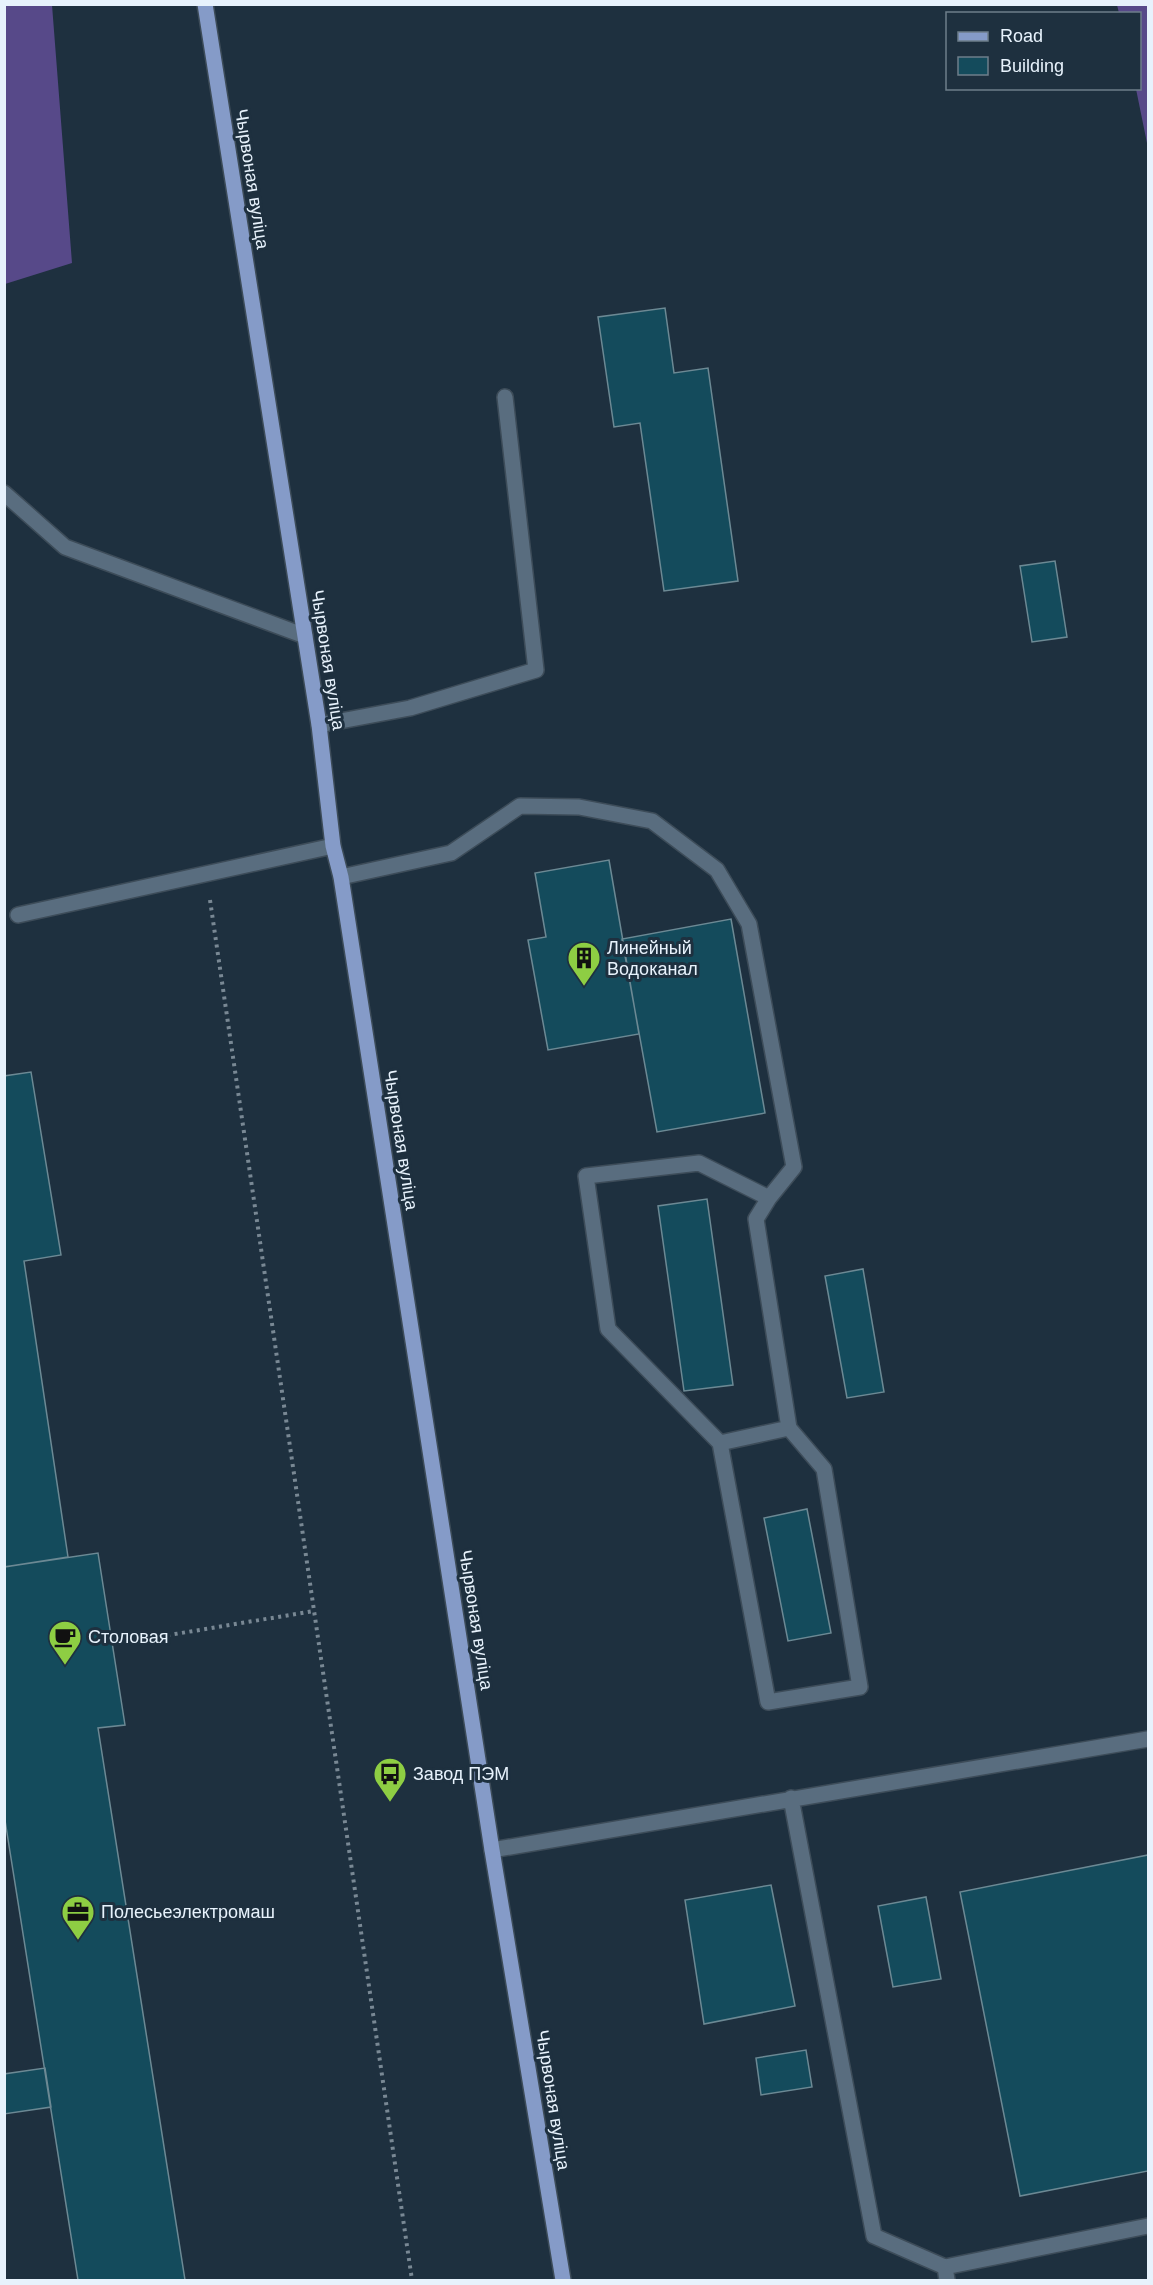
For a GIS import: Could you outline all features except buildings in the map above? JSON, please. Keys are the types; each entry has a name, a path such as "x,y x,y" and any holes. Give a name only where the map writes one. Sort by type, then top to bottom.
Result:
{"main road":[{"name":"Чырвоная вуліца","path":"204,4 319,725 333,846 341,877 492,1850 563,2280"}],"lane":[{"path":"319,725 410,708 536,670 505,397"},
{"path":"4,493 65,547 305,636"},
{"path":"341,877 451,853 520,806 579,807 652,821 717,870 749,924 794,1167 769,1198 756,1219 789,1428 824,1469 860,1687 768,1702 720,1443 608,1329 586,1176 699,1163 769,1198"},
{"path":"18,915 206,876 333,846"},
{"path":"720,1443 789,1428"},
{"path":"492,1850 1149,1739"},
{"path":"791,1798 874,2236 946,2274 1149,2226"}],"path":[{"path":"206,876 412,2280"},
{"path":"145,1639 314,1611"}],"shaded area":[{"path":"5,4 52,5 72,263 5,284"},
{"path":"1117,5 1148,5 1148,148 1136,90 1141,90 1141,12 1119,12"}],"place":[{"name":"Линейный Водоканал","path":"584,987"},
{"name":"Столовая","path":"65,1666"},
{"name":"Завод ПЭМ","path":"390,1803"},
{"name":"Полесьеэлектромаш","path":"78,1941"}]}
